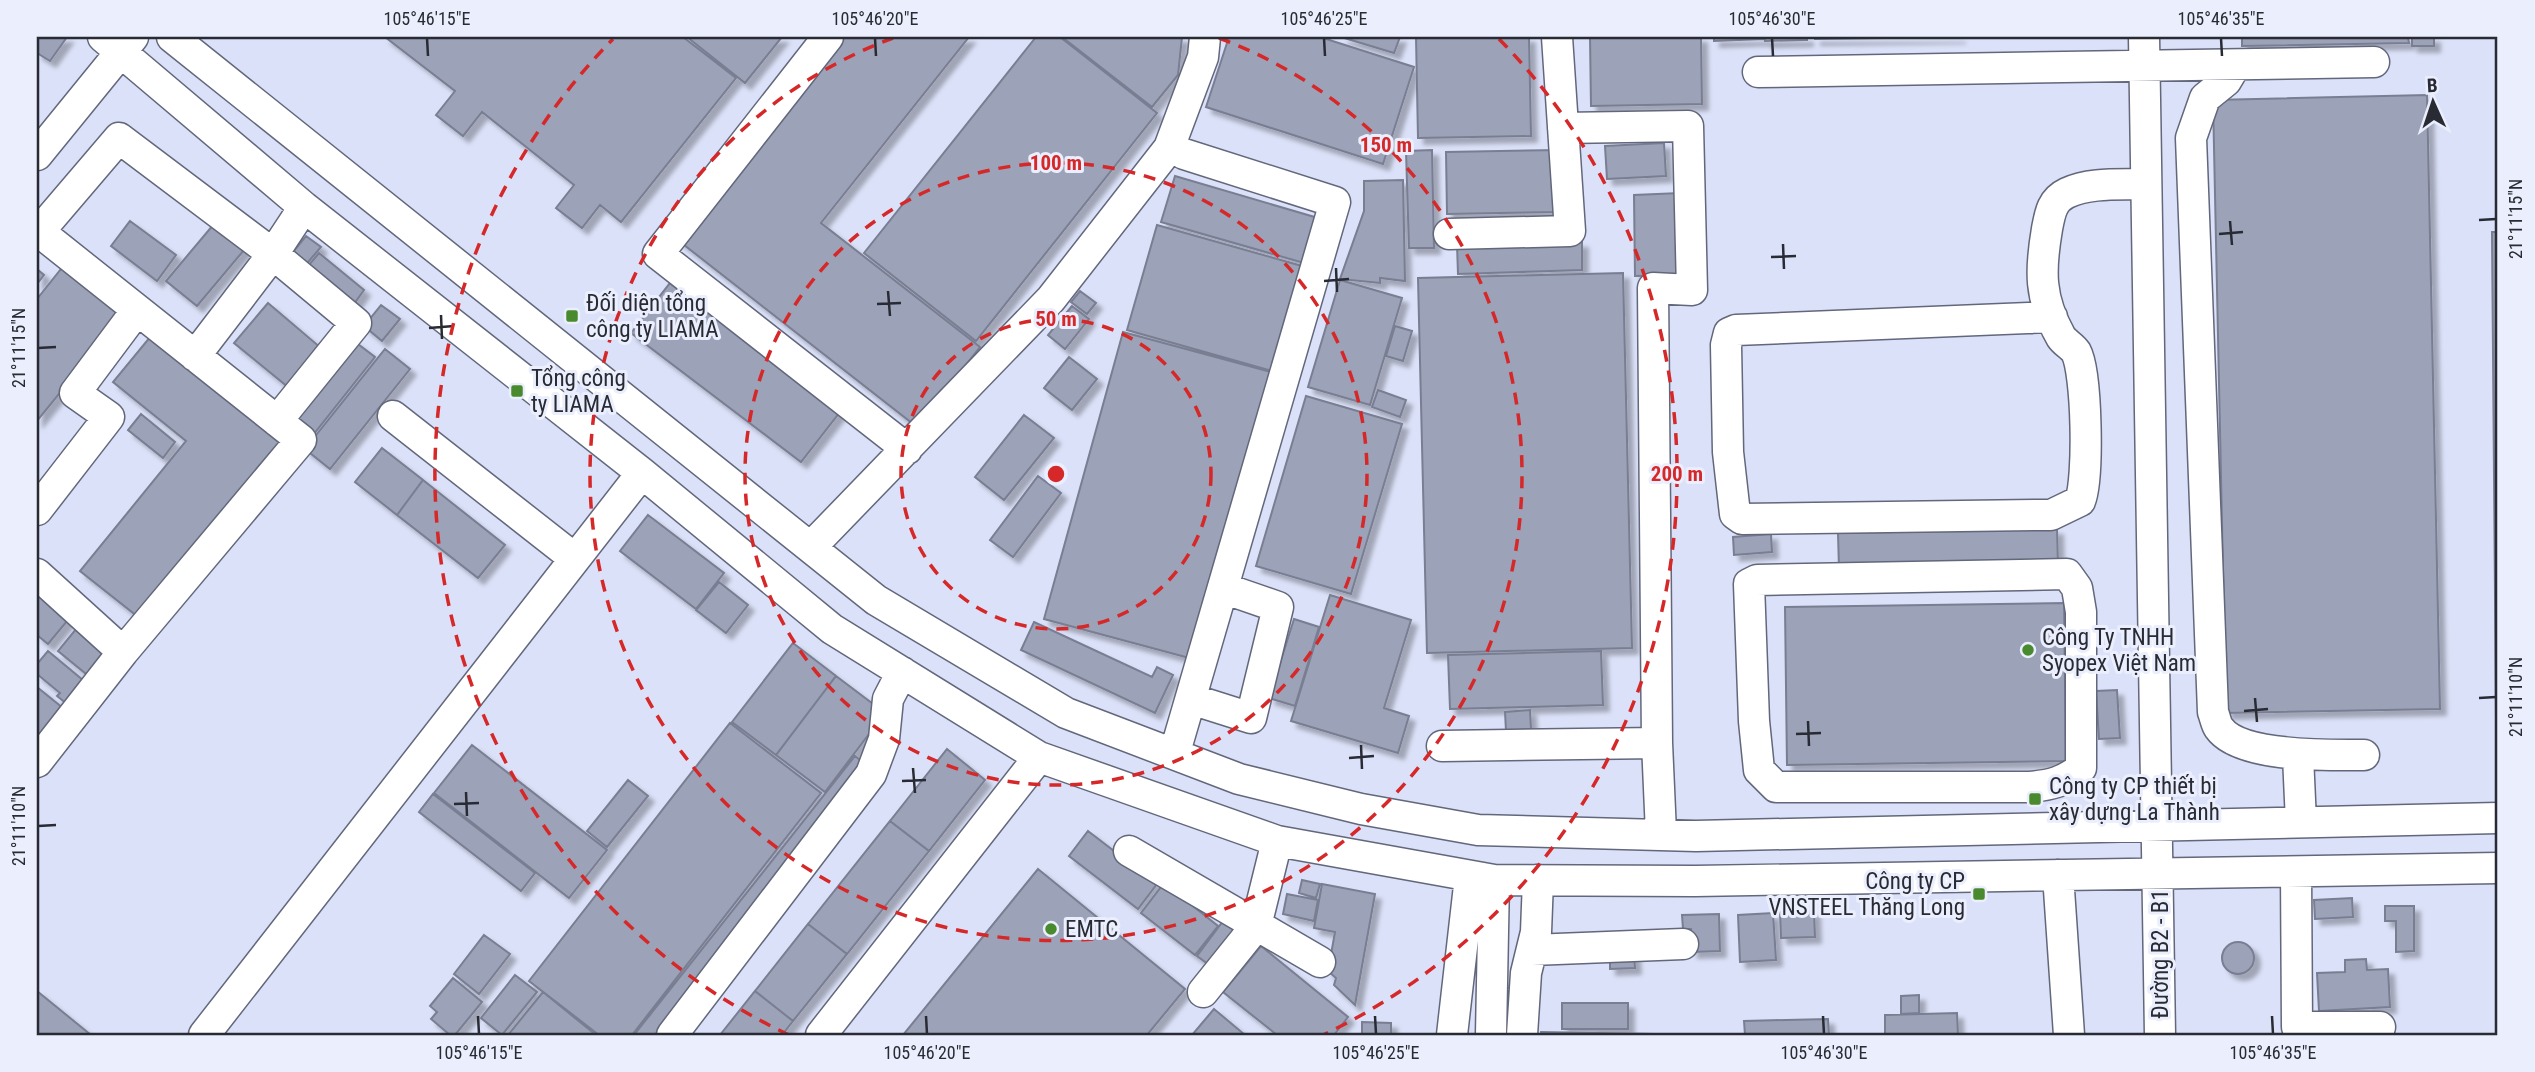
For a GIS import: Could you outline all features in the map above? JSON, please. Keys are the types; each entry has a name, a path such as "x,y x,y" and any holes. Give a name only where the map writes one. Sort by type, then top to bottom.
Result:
{"street":[{"path":"172,37 876,600 1066,713 1175,752 1239,779 1361,809 1478,830 1710,835 2498,818"},
{"path":"828,37 658,254 907,449"},
{"path":"811,547 1051,299 1169,148 1203,57 1205,37"},
{"path":"1450,234 1570,231 1557,37"},
{"name":"Đường B2 - B1","path":"2144,37 2157,826 2160,872 2160,1035"},
{"path":"37,155 120,42 304,207 642,473 832,629 1039,757 1277,841 1482,878 1538,880 1695,881 2498,868"},
{"path":"1758,72 2144,68 2374,62"},
{"path":"2235,66 2225,81 2206,98 2191,138 2213,712 2219,728 2231,738 2298,756 2364,755"},
{"path":"1563,128 1688,126 1692,290 1653,288 1657,743 1661,833"},
{"path":"37,762 123,652 301,440 37,232 119,138 273,254 356,323 277,421"},
{"path":"1175,752 1335,202 1184,154"},
{"path":"2052,317 1736,330 1728,334 1728,452 1735,514 1742,519 2038,515 2051,514 2080,501 2085,489 2086,439 2077,353 2062,339 2052,317 2040,274 2053,204 2066,194 2094,185 2146,184"},
{"path":"195,356 273,254 304,207"},
{"path":"37,510 109,417 75,393 137,310"},
{"path":"393,415 574,558"},
{"path":"204,1035 642,473"},
{"path":"37,574 123,652"},
{"path":"2067,574 2077,588 2081,611 2081,768 2069,778 2057,784 2030,787 1776,787 1759,769 1754,721 1752,583 1757,580 2067,574"},
{"path":"1191,699 1251,718 1279,607 1223,588"},
{"path":"672,1035 871,774 884,739 888,699 902,672"},
{"path":"1442,746 1657,743"},
{"path":"2298,756 2301,822"},
{"path":"821,1035 1039,757"},
{"path":"1203,992 1256,926 1277,841"},
{"path":"1129,851 1320,962"},
{"path":"2296,872 2297,1031 2362,1030"},
{"path":"2058,875 2068,1035"},
{"path":"1452,1035 1482,878"},
{"path":"1482,878 1491,1035"},
{"path":"1522,1035 1526,972 1532,950 1538,880"},
{"path":"1532,950 1683,944"}],"building":[{"path":"37,37 67,37 50,61 37,53"},
{"path":"385,37 683,37 736,78 621,222 600,205 582,228 556,208 574,185 482,112 463,136 436,115 455,91"},
{"path":"687,37 782,37 745,83"},
{"path":"841,37 969,37 821,223 980,347 917,427 679,241"},
{"path":"1036,37 1060,37 1157,113 976,341 864,253"},
{"path":"1062,37 1182,37 1178,75 1152,107"},
{"path":"1229,37 1320,37 1414,67 1383,164 1206,107"},
{"path":"1341,37 1400,37 1394,53"},
{"path":"1416,37 1529,37 1531,136 1418,138"},
{"path":"1590,37 1701,37 1702,104 1591,106"},
{"path":"1714,37 1764,37 1764,39 1714,41"},
{"path":"1765,37 1807,37 1807,40 1765,41"},
{"path":"1815,37 1960,37 1815,39"},
{"path":"2242,37 2408,37 2409,43 2242,46"},
{"path":"2412,37 2434,37 2434,46 2412,46"},
{"path":"2427,95 2440,709 2226,713 2213,100"},
{"path":"1664,143 1666,176 1607,179 1605,146"},
{"path":"1432,150 1434,248 1409,248 1406,151"},
{"path":"1558,150 1559,212 1447,214 1446,152"},
{"path":"1175,176 1318,218 1304,263 1161,222"},
{"path":"1403,180 1405,281 1380,278 1380,283 1340,279 1364,211 1364,181"},
{"path":"1680,193 1682,275 1635,276 1634,195"},
{"path":"219,218 250,243 197,306 166,281"},
{"path":"130,221 176,255 157,281 111,246"},
{"path":"1157,225 1302,266 1272,371 1127,330"},
{"path":"2492,232 2498,232 2498,719 2496,719"},
{"path":"306,236 321,247 303,268 289,257"},
{"path":"1582,242 1582,270 1458,274 1457,245"},
{"path":"319,253 364,290 354,304 308,266"},
{"path":"65,264 125,313 37,421 37,299"},
{"path":"37,269 44,275 37,284"},
{"path":"1623,273 1632,648 1427,653 1418,278"},
{"path":"1340,280 1402,298 1370,405 1308,387"},
{"path":"670,283 840,412 801,462 631,333"},
{"path":"1080,291 1096,303 1087,314 1071,302"},
{"path":"268,303 321,348 288,387 234,343"},
{"path":"381,305 400,319 382,341 364,326"},
{"path":"1072,306 1089,319 1065,349 1048,335"},
{"path":"1395,326 1412,331 1403,361 1386,356"},
{"path":"1123,332 1271,372 1193,659 1044,619"},
{"path":"151,336 285,444 142,620 80,571 186,441 113,382"},
{"path":"354,341 375,357 309,440 288,423"},
{"path":"385,349 410,369 330,469 305,449"},
{"path":"1069,357 1097,379 1072,410 1044,388"},
{"path":"1378,390 1406,400 1400,417 1372,407"},
{"path":"1306,396 1402,424 1351,594 1256,566"},
{"path":"141,414 175,442 163,458 128,430"},
{"path":"1024,415 1054,438 1004,500 975,477"},
{"path":"382,448 423,480 397,515 355,482"},
{"path":"1038,476 1061,493 1013,557 990,540"},
{"path":"423,480 505,545 478,578 397,515"},
{"path":"648,515 724,573 696,609 620,551"},
{"path":"2057,529 2058,565 1839,569 1838,533"},
{"path":"1771,534 1772,552 1734,555 1733,537"},
{"path":"719,582 748,605 726,633 696,610"},
{"path":"37,584 73,614 48,644 37,635"},
{"path":"1330,595 1411,620 1384,708 1409,716 1398,753 1291,721"},
{"path":"2064,603 2066,761 1787,765 1785,607"},
{"path":"1294,619 1319,627 1295,706 1269,698"},
{"path":"1034,622 1152,677 1157,667 1173,675 1155,713 1021,650"},
{"path":"81,623 119,654 96,682 58,651"},
{"path":"793,643 836,676 776,755 732,722"},
{"path":"48,651 90,686 72,708 57,696 60,693 37,674 37,664"},
{"path":"1601,651 1603,705 1450,709 1448,655"},
{"path":"836,676 885,713 825,792 776,755"},
{"path":"37,687 69,713 37,752"},
{"path":"2117,690 2120,738 2099,739 2096,691"},
{"path":"1530,710 1531,729 1506,731 1505,712"},
{"path":"730,723 821,793 632,1035 599,1035 529,981"},
{"path":"472,745 607,850 569,898 434,793"},
{"path":"947,749 985,780 929,851 890,821"},
{"path":"855,756 873,770 663,1035 634,1035"},
{"path":"628,780 648,796 607,847 587,831"},
{"path":"433,794 535,873 521,891 419,812"},
{"path":"890,821 929,851 847,954 808,924"},
{"path":"1088,831 1157,884 1138,909 1069,856"},
{"name":"EMTC","path":"1038,869 1185,989 1147,1035 903,1035"},
{"path":"1302,880 1320,884 1316,898 1299,893"},
{"path":"1164,883 1218,926 1195,955 1141,913"},
{"path":"1322,884 1375,894 1355,1005 1334,985 1336,978 1328,971 1335,932 1314,928"},
{"path":"1287,894 1318,900 1314,921 1283,914"},
{"path":"2352,898 2353,917 2315,919 2314,900"},
{"path":"2385,906 2414,906 2414,951 2396,952 2396,921 2385,921"},
{"path":"1814,911 1815,937 1781,938 1780,912"},
{"path":"1773,913 1776,960 1740,962 1738,915"},
{"path":"1719,914 1720,951 1692,952 1691,929 1683,929 1682,915"},
{"path":"1226,917 1241,929 1212,967 1197,956"},
{"path":"808,924 847,954 793,1021 755,991"},
{"path":"484,935 510,954 479,994 454,974"},
{"path":"2238,942 2249,947 2254,958 2249,969 2238,974 2227,969 2222,958 2227,947"},
{"path":"1261,946 1348,1017 1334,1035 1277,1035 1223,992"},
{"path":"1634,954 1635,968 1610,969 1610,955"},
{"path":"2366,959 2367,970 2388,969 2390,1007 2319,1011 2317,973 2345,972 2345,960"},
{"path":"515,975 537,992 502,1035 481,1018"},
{"path":"453,978 482,1002 455,1035 450,1035 431,1019 437,1012 430,1006"},
{"path":"37,991 91,1035 37,1035"},
{"path":"755,991 793,1021 782,1035 720,1035"},
{"path":"543,992 596,1035 508,1035"},
{"path":"1919,995 1919,1013 1901,1014 1901,996"},
{"path":"1562,1003 1628,1003 1628,1029 1562,1029"},
{"path":"1214,1009 1245,1035 1192,1035"},
{"path":"1957,1013 1958,1035 1885,1035 1885,1015"},
{"path":"1828,1019 1829,1035 1745,1035 1744,1021"},
{"path":"1362,1022 1391,1023 1391,1035 1362,1035"},
{"path":"1541,1032 1711,1035 1541,1035"}],"place":[{"name":"Đối diện tổng công ty LIAMA","path":"572,316"},
{"name":"Tổng công ty LIAMA","path":"517,391"},
{"name":"Công Ty TNHH Syopex Việt Nam","path":"2028,650"},
{"name":"Công ty CP thiết bị xây dựng La Thành","path":"2035,799"},
{"name":"Công ty CP VNSTEEL Thăng Long","path":"1979,894"},
{"name":"EMTC","path":"1051,929"}]}
